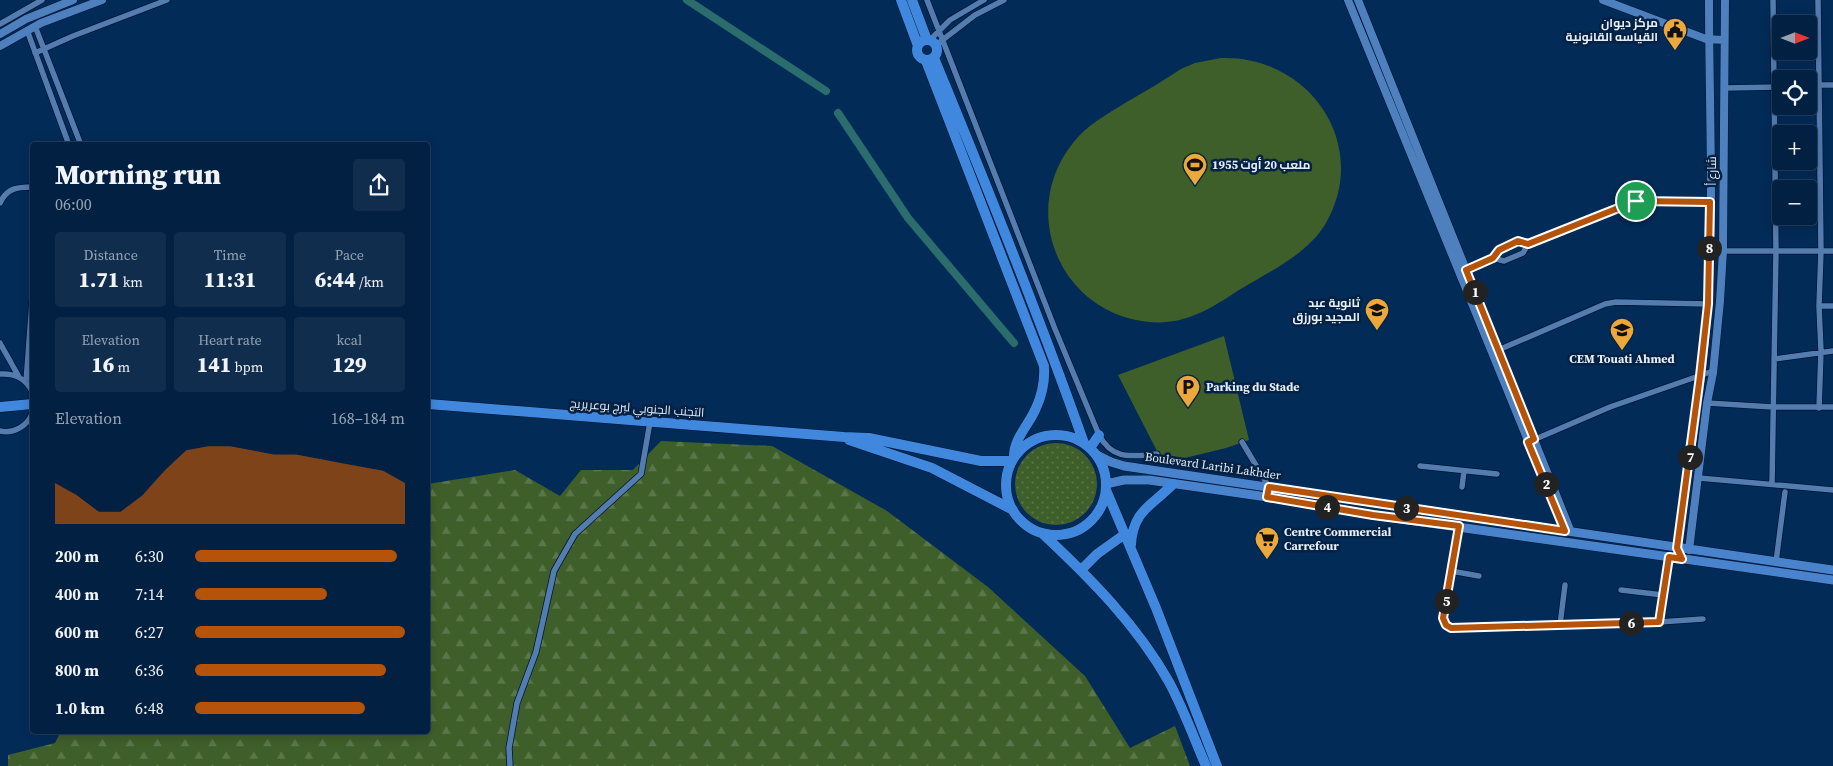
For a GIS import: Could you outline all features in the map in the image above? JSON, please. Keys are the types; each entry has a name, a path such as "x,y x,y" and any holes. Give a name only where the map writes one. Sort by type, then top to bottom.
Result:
{"highway":[{"path":"900,0 938,51 930,60"},
{"path":"912,0 931,42"},
{"path":"931,42 918,55 930,60 978,164 1090,449 1104,469 1106,487 1218,766"},
{"path":"930,60 1044,366 1044,385 1036,409 1016,444 1007,475 1006,489 1013,510 1025,524 1042,533 1081,570 1132,627 1169,682 1206,766"},
{"path":"0,407 30,404"},
{"name":"التجنب الجنوبي لبرج بوعريريج","path":"430,404 870,438 981,461 1013,459"},
{"path":"1013,459 1026,444 1043,436 1061,435 1073,437 1090,449"},
{"path":"1090,449 1099,435"},
{"name":"التجنب الجنوبي لبرج بوعريريج","path":"844,437 932,468 1013,510"},
{"path":"1131,549 1131,536 1139,516 1148,505 1173,484"},
{"path":"1042,533 1066,534 1086,524 1098,512 1106,487"},
{"path":"1081,570 1106,547 1125,534"}],"main road":[{"name":"Boulevard Laribi Lakhder","path":"1090,449 1120,465 1833,570"},
{"name":"Boulevard Laribi Lakhder","path":"1106,487 1136,479 1267,497 1373,515 1833,580"},
{"path":"1267,497 1269,487"},
{"path":"1568,531 1570,542"},
{"path":"1677,548 1682,559 1689,550"}],"street":[{"path":"0,24 42,0"},
{"path":"0,34 26,19 73,0"},
{"path":"0,46 26,30 102,0"},
{"path":"35,53 72,36 167,0"},
{"path":"927,0 939,30"},
{"path":"931,42 939,30 950,20 984,0"},
{"path":"931,42 1004,0"},
{"path":"1348,0 1463,271"},
{"path":"1358,0 1463,271 1568,531"},
{"path":"1603,0 1619,3 1709,40 1724,40"},
{"name":"شارع أ","path":"1677,548 1708,304 1710,202 1709,0"},
{"name":"شارع أ","path":"1689,550 1707,403 1713,371 1720,300 1723,251 1725,0"},
{"path":"1773,0 1774,70"},
{"path":"1818,0 1821,251 1819,408"},
{"path":"35,26 80,142"},
{"path":"26,30 68,142"},
{"path":"931,42 939,30"},
{"path":"931,42 1056,329 1099,435 1107,447 1119,454 1129,456 1158,454"},
{"path":"1820,85 1833,85"},
{"path":"1724,88 1772,87"},
{"path":"1772,484 1776,251 1774,115"},
{"path":"0,203 4,195 20,187 30,187"},
{"path":"0,188 4,195"},
{"path":"1463,271 1493,258 1499,250 1518,241 1528,244 1636,201 1710,202"},
{"path":"1493,258 1504,261 1523,253 1528,244"},
{"path":"1723,251 1833,251"},
{"path":"1495,351 1605,304 1616,302 1708,304"},
{"path":"1819,306 1833,306"},
{"path":"0,343 19,377"},
{"path":"1774,359 1833,351"},
{"path":"0,374 10,374 29,383 30,356"},
{"path":"1531,440 1610,407 1713,371"},
{"path":"1707,403 1772,407 1833,407"},
{"path":"0,431 14,431 30,419"},
{"path":"510,766 509,748 517,703 536,652 554,571 575,534 641,474 650,422"},
{"path":"1242,442 1269,487"},
{"path":"1420,466 1497,474"},
{"path":"1462,487 1464,471"},
{"path":"1699,478 1833,490"},
{"path":"1776,562 1785,492"},
{"path":"1459,526 1443,618 1446,625 1451,628 1703,619"},
{"path":"1659,622 1669,557"},
{"path":"1451,571 1479,576"},
{"path":"1560,625 1565,585"},
{"path":"1621,590 1663,595"}],"green space":[{"name":"ملعب 20 أوت 1955","path":"1221,58 1253,61 1281,71 1305,88 1323,110 1336,135 1341,163 1338,193 1326,223 1309,244 1287,261 1203,312 1178,320 1151,322 1136,320 1108,310 1085,294 1067,273 1055,249 1049,223 1050,195 1057,168 1078,137 1104,116 1181,69 1195,63"},
{"name":"Parking du Stade","path":"1224,336 1249,440 1226,448 1168,462 1160,461 1156,449 1118,375"},
{"path":"661,441 772,446 887,511 988,587 1085,676 1130,748 1175,726 1190,766 8,766 8,755 55,743 60,734 430,734 430,484 515,470 560,496 581,470 633,470"},
{"path":"1056,443 1072,446 1085,455 1094,468 1097,484 1094,500 1085,513 1072,522 1056,525 1040,522 1027,513 1018,500 1015,484 1018,468 1027,455 1040,446"}],"waterway":[{"path":"687,0 826,91"},
{"path":"838,113 908,218 1014,343"}],"place":[{"name":"مركز ديوان القياسه القانونية","path":"1675,51"},
{"name":"ملعب 20 أوت 1955","path":"1195,186"},
{"name":"ثانوية عبد المجيد بورزق","path":"1377,331"},
{"name":"CEM Touati Ahmed","path":"1622,351"},
{"name":"Parking du Stade","path":"1188,408"},
{"name":"Centre Commercial Carrefour","path":"1267,560"}],"route":[{"path":"1636,201 1710,202 1708,304 1695,421 1677,548 1682,559 1669,557 1659,622 1451,628 1446,625 1443,618 1459,526 1373,515 1267,497 1269,487 1565,531 1528,442 1534,439 1466,270 1493,258 1499,250 1518,241 1528,244 1636,201"}]}
